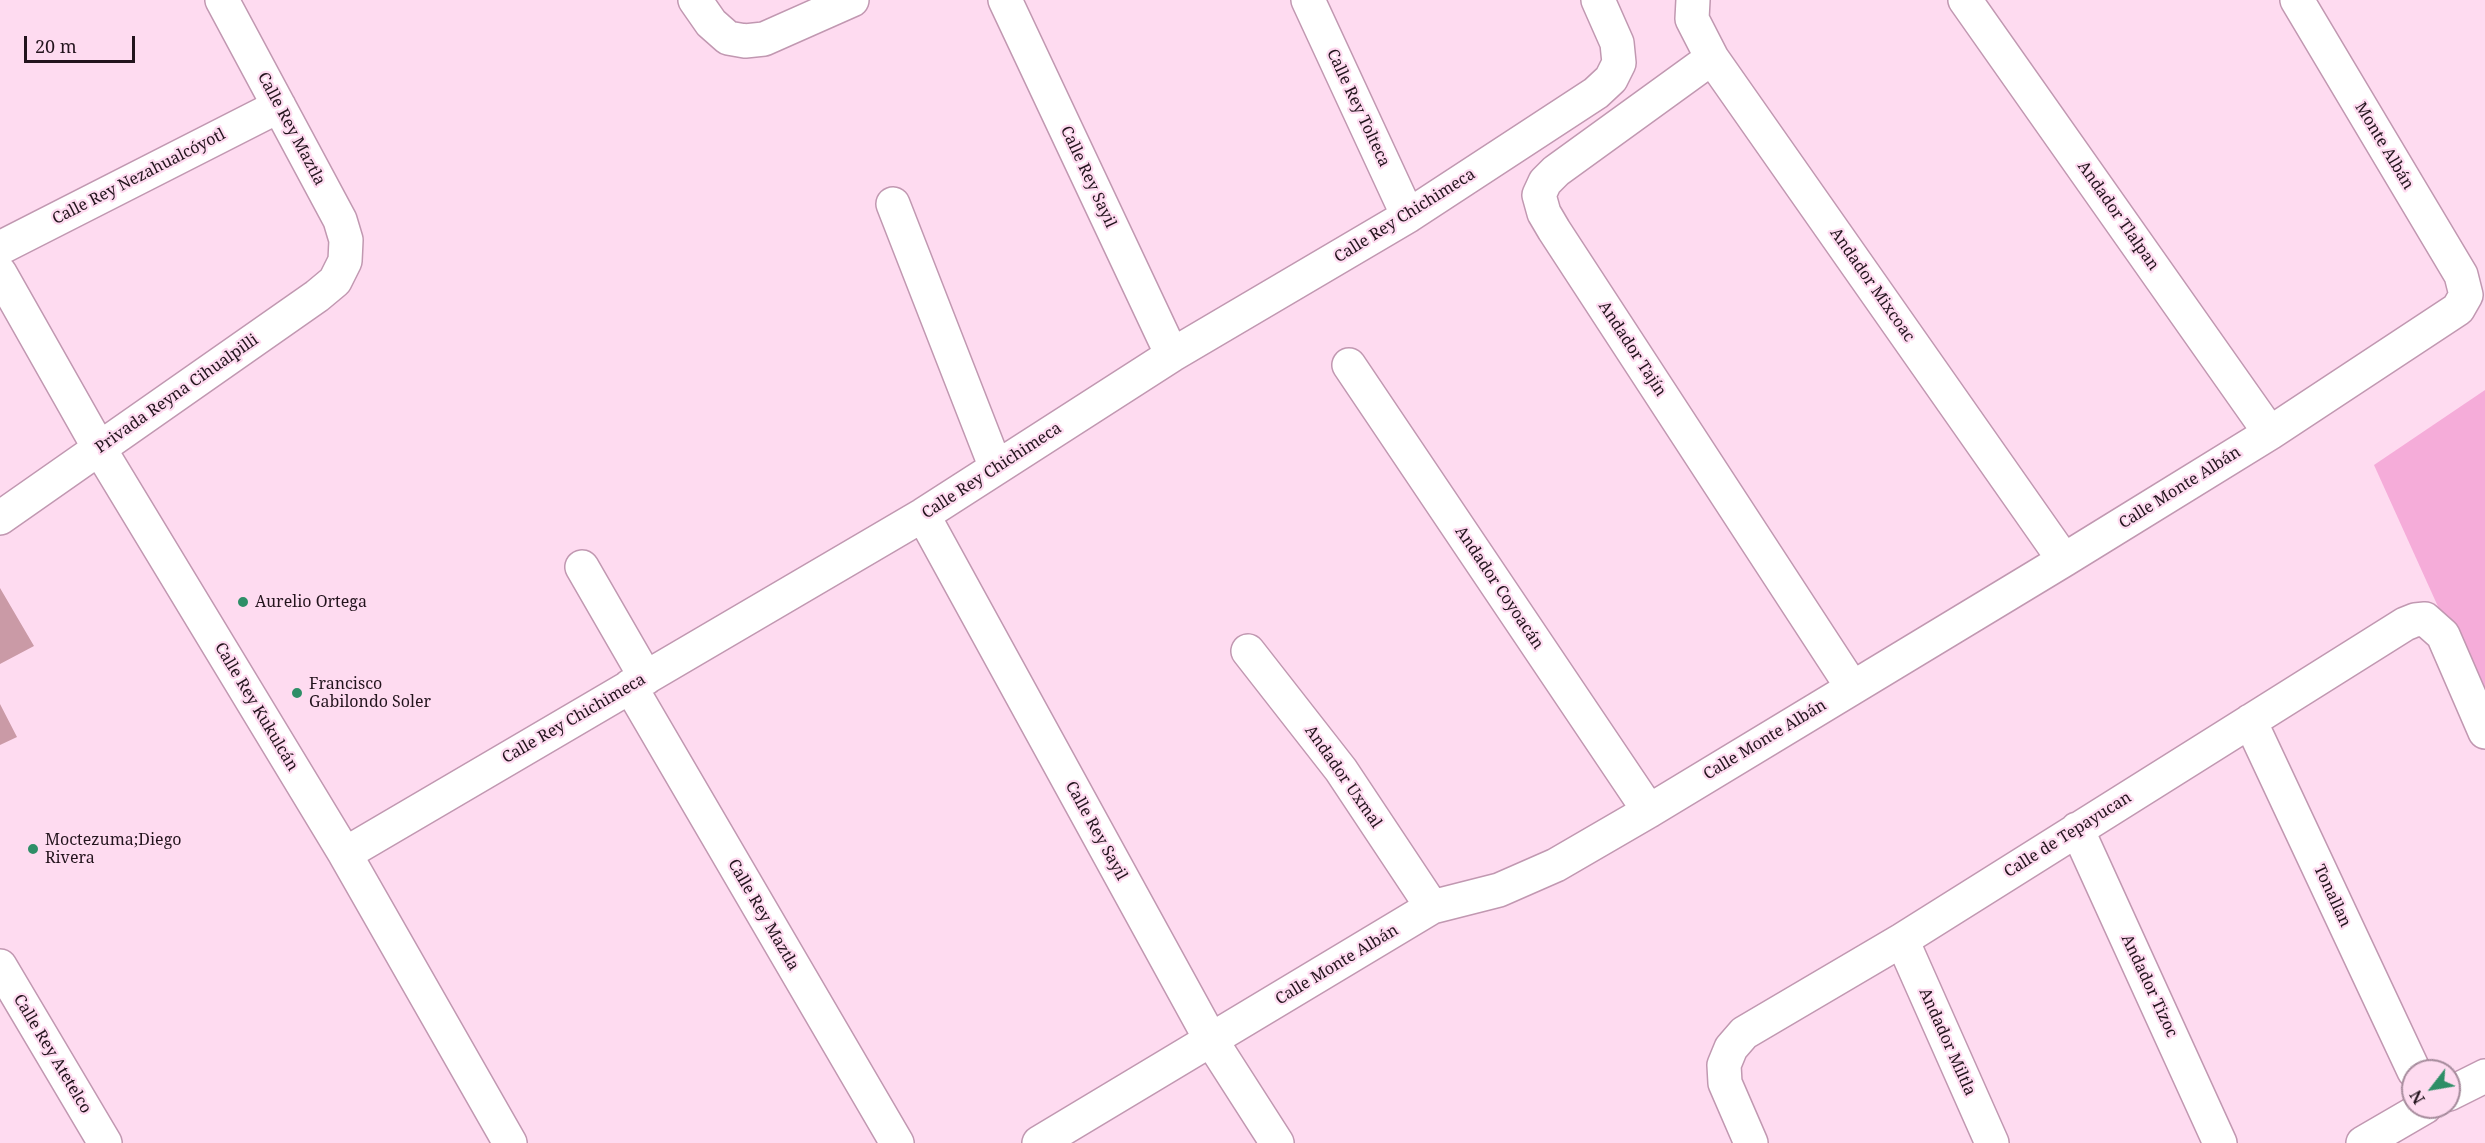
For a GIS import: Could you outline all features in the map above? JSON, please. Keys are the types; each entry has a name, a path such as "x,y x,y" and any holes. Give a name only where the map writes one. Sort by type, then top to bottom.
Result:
{"street":[{"name":"Calle Rey Maztla","path":"222,0 339,220 346,240 345,261"},
{"path":"695,0 711,23 728,38 745,40 764,39 852,0"},
{"name":"Calle Rey Sayil","path":"1005,0 1172,355"},
{"name":"Calle Rey Tolteca","path":"1308,0 1408,216"},
{"name":"Calle Rey Chichimeca","path":"345,854 923,515 1172,355 1408,216 1596,93 1611,80 1619,63 1617,43 1598,0"},
{"name":"Andador Tlalpan","path":"1965,0 2270,433"},
{"name":"Monte Albán","path":"2297,0 2461,275 2466,295"},
{"name":"Andador Mixcoac","path":"1693,2 1692,19 1712,58 2064,560"},
{"name":"Andador Tajín","path":"1712,58 1556,171 1545,182 1539,195 1544,213 1554,230 1852,687"},
{"name":"Calle Rey Nezahualcóyotl","path":"0,248 279,106"},
{"path":"893,204 996,468"},
{"name":"Privada Reyna Cihualpilli","path":"0,518 317,296 335,281 345,261"},
{"name":"Calle Rey Kukulcán","path":"0,273 99,448 345,854 510,1143"},
{"name":"Calle Monte Albán","path":"1039,1143 1432,908 1509,886 1556,865 1649,811 2270,433 2445,319 2458,309 2466,295"},
{"name":"Andador Coyoacán","path":"1349,364 1649,811"},
{"name":"Calle Rey Sayil","path":"923,515 1211,1040 1277,1143"},
{"name":"Calle Rey Maztla","path":"582,567 638,682 897,1143"},
{"name":"Calle de Tepayucan","path":"1751,1143 1725,1083 1724,1065 1731,1048 1743,1032 1902,940 2405,624 2425,619 2443,635 2485,732"},
{"name":"Andador Uxmal","path":"1248,651 1341,770 1432,908"},
{"name":"Tonallan","path":"2250,720 2408,1059"},
{"name":"Andador Tizoc","path":"2077,829 2220,1143"},
{"name":"Andador Miltla","path":"1902,940 1992,1143"},
{"name":"Calle Rey Atetelco","path":"0,966 105,1143"},
{"path":"2461,1088 2485,1076"},
{"path":"2363,1143 2404,1119"}],"shaded area":[{"path":"2485,390 2485,704 2374,465"}],"building":[{"path":"0,588 34,646 0,664"},
{"path":"0,704 17,737 0,745"}],"place":[{"name":"Aurelio Ortega","path":"243,602"},
{"name":"Francisco Gabilondo Soler","path":"297,693"},
{"name":"Moctezuma;Diego Rivera","path":"33,849"}]}
